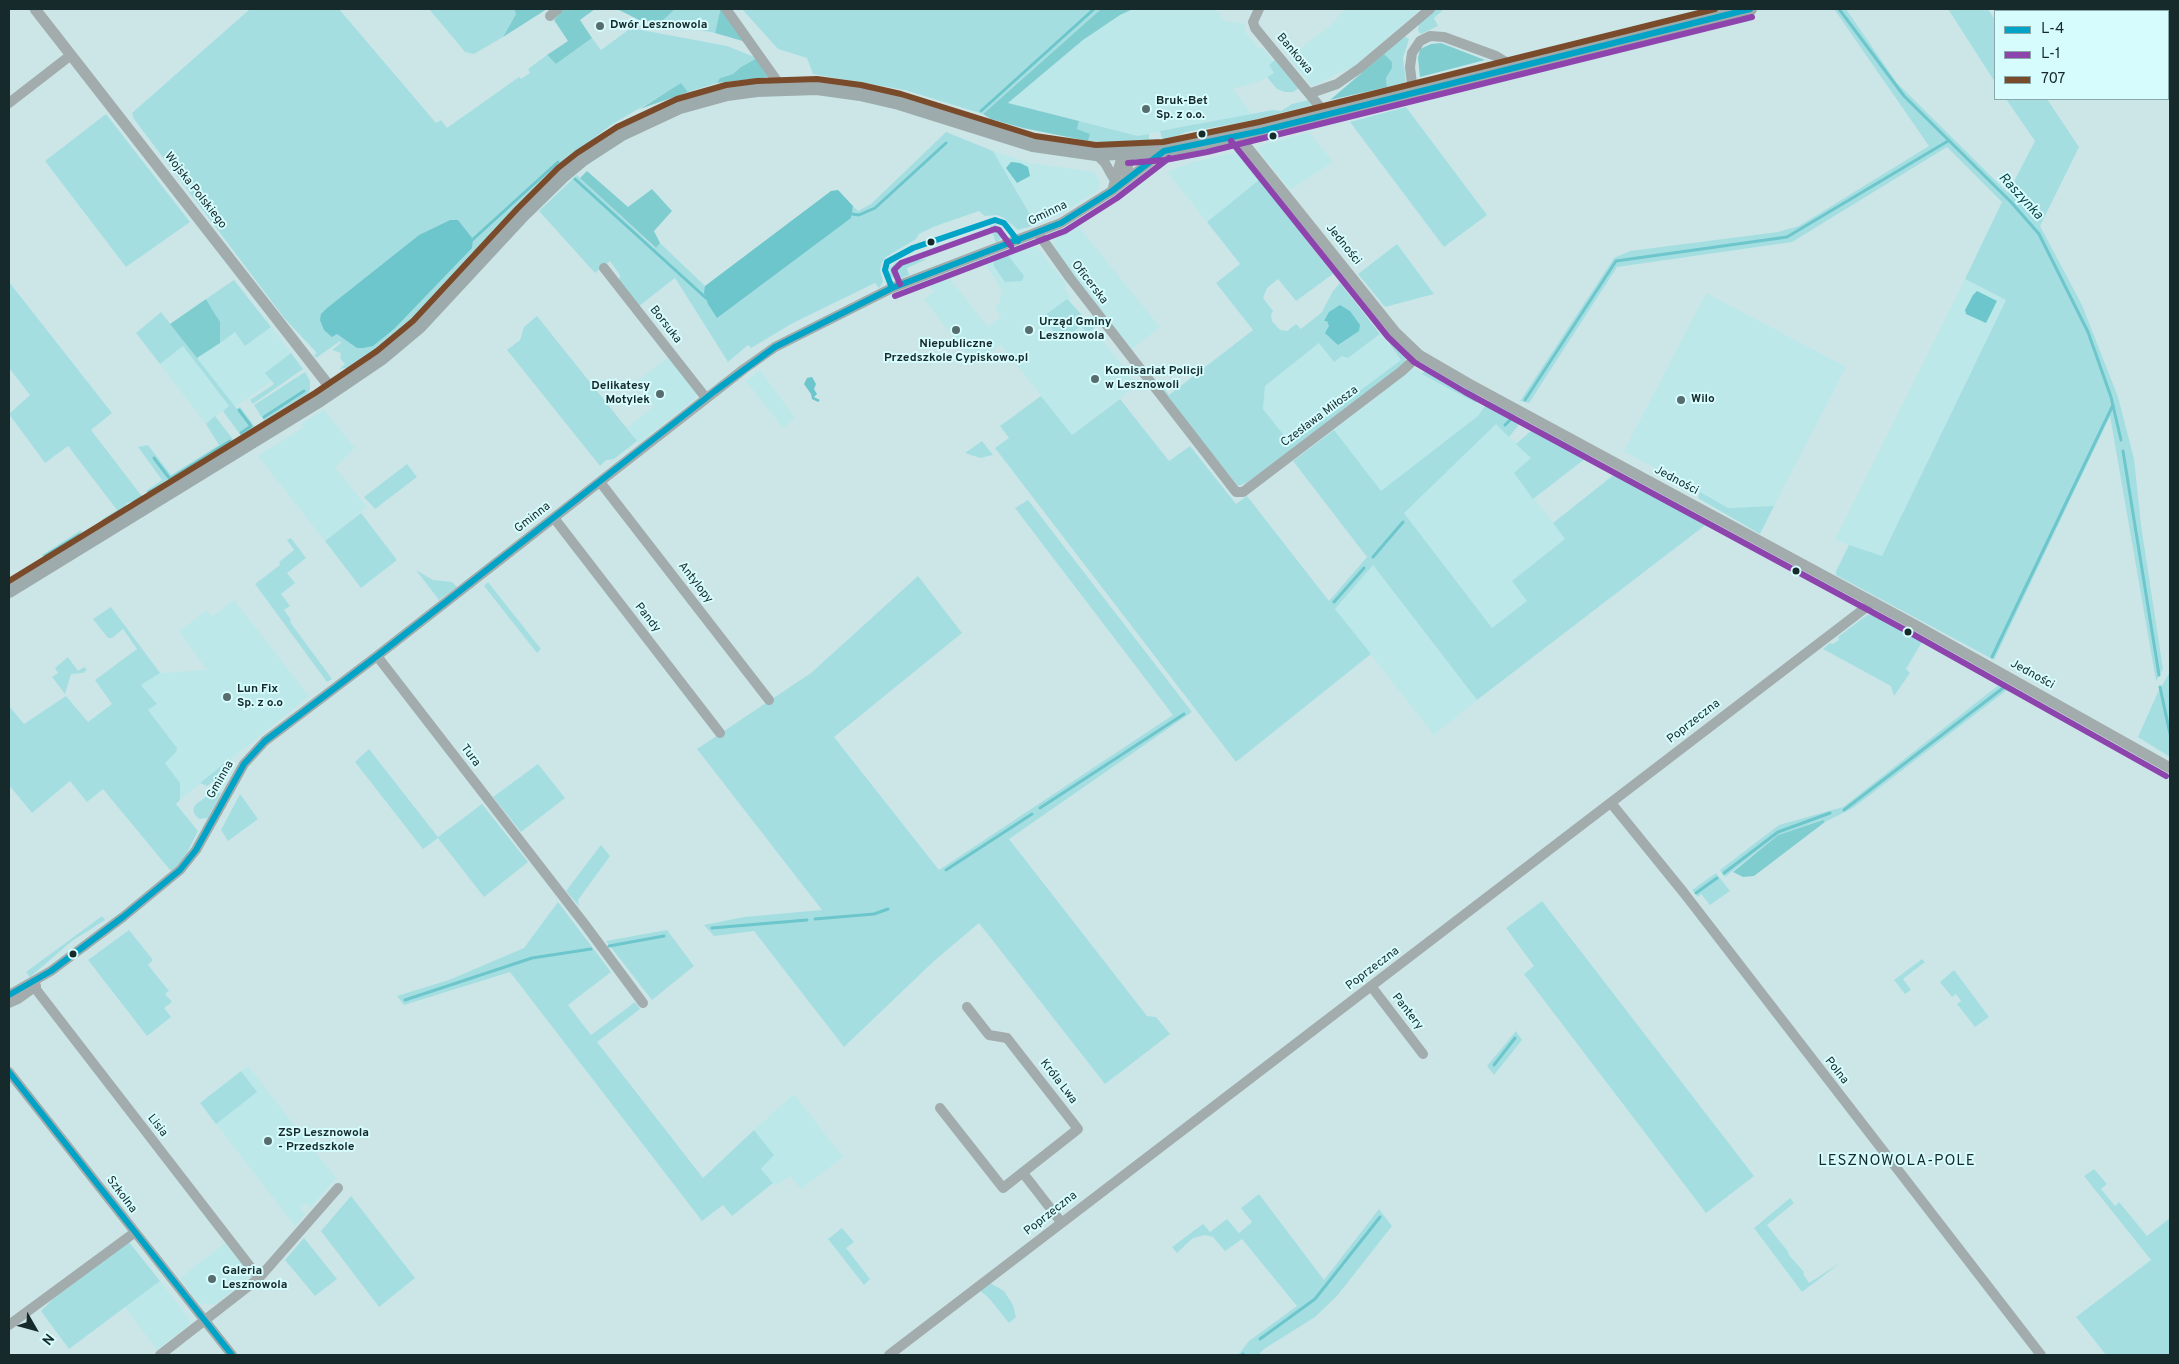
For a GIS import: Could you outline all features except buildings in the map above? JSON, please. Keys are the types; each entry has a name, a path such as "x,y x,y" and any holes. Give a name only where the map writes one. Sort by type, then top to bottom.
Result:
{"main road":[{"path":"9,591 333,391 403,342 544,194 582,160 642,123 687,105 727,94 782,88 816,88 860,94 899,103 1033,145 1096,154 1164,151 1238,136 1750,9"}],"street":[{"name":"Wojska Polskiego","path":"36,9 333,391"},
{"path":"726,9 782,88"},
{"name":"Bankowa","path":"1259,9 1253,22 1255,28 1311,93 1325,113"},
{"path":"1311,93 1338,84 1430,9"},
{"path":"1408,28 1420,42"},
{"path":"1413,92 1410,67 1412,53 1420,42 1430,36 1444,37 1496,56 1514,67"},
{"path":"9,103 71,55"},
{"name":"Jedności","path":"1238,136 1395,332 1419,355 1469,384 1872,602 2170,768"},
{"name":"Gminna","path":"9,995 51,971 172,878 196,850 236,777 252,754 265,741 377,656 706,398 775,347 906,282 1061,223 1114,186 1126,180 1164,151"},
{"path":"1096,154 1105,164 1114,186"},
{"path":"1114,186 1121,160 1127,154 1130,160 1126,180"},
{"name":"Oficerska","path":"1038,233 1070,278 1233,489"},
{"name":"Borsuka","path":"604,268 706,398"},
{"name":"Czesława Miłosza","path":"1233,489 1236,492 1243,492 1402,371 1419,355"},
{"name":"Antylopy","path":"600,482 769,700"},
{"name":"Pandy","path":"554,518 720,733"},
{"name":"Poprzeczna","path":"889,1355 1872,602"},
{"name":"Tura","path":"377,656 586,926 643,1003"},
{"name":"Polna","path":"1611,803 1684,894 2040,1355"},
{"name":"Gminna","path":"9,1003 35,988 51,971"},
{"name":"Pantery","path":"1371,986 1423,1054"},
{"name":"Lisia","path":"35,988 260,1278"},
{"name":"Króla Lwa","path":"940,1108 1003,1188 1078,1129 1007,1038 989,1035 967,1007"},
{"name":"Szkolna","path":"9,1072 232,1355"},
{"path":"1023,1173 1061,1222"},
{"path":"160,1355 260,1278 338,1188"},
{"path":"9,1325 134,1233"}],"shaded area":[{"path":"250,9 339,9 436,123 441,120 447,128 519,77 521,79 530,73 528,69 547,55 556,64 592,38 601,50 631,28 727,46 757,58 733,74 720,78 717,83 688,92 681,84 611,125 585,145 518,206 400,331 360,362 348,368 339,369 345,364 340,358 341,353 332,350 341,343 340,341 316,358 314,355 317,353 285,319 134,119 132,113","holes":["450,220 458,220 473,239 357,348 336,333 327,308 419,235"]},
{"path":"429,9 514,9 516,14 503,37 474,54 465,52"},
{"path":"514,9 547,9 503,37 516,14"},
{"path":"564,9 595,9 580,20 592,38 556,64 547,55 568,41 554,20"},
{"path":"617,9 675,9 661,22 639,20"},
{"path":"675,9 718,9 720,11 715,33 661,22"},
{"path":"718,9 722,9 746,42 715,33 720,11"},
{"path":"742,9 1101,9 983,114 905,90 813,74 807,58 778,49"},
{"path":"1101,9 1133,9 1120,15 1083,40 1008,103 1079,121 1077,129 1090,134 1088,141 1023,128 991,119 983,114"},
{"path":"1133,9 1215,9 1226,22 1244,23 1245,32 1259,49 1262,47 1274,62 1269,65 1274,72 1261,81 1233,89 1252,114 1138,136 1008,103 1083,40 1120,15"},
{"path":"1347,9 1421,9 1352,68 1316,85 1311,85 1290,59 1291,56 1337,20 1336,17"},
{"path":"1436,9 1444,9 1434,18 1438,26 1421,34 1418,31 1419,23"},
{"path":"1834,9 1846,9 1897,83 2008,193 2035,141 2007,100 2048,100 2079,147 2040,226 2082,305 2118,397 2134,459 2141,525 2163,669 2156,681 2110,416 1994,660 1836,575 1836,571 1849,545 1882,556 2006,300 1965,279 2002,202 1947,147 1792,242 1617,267 1529,403 1520,401 1614,258 1630,251 1778,232 1799,226 1929,146"},
{"path":"1948,9 1988,9 1994,18 1994,80"},
{"path":"1404,36 1409,39 1403,58 1406,82 1387,87 1384,54"},
{"path":"1441,43 1485,60 1420,77 1418,58 1420,49 1431,44"},
{"path":"1384,54 1392,62 1392,68 1386,78 1387,87 1330,100"},
{"path":"757,58 769,77 717,83 720,78 733,74"},
{"path":"1275,60 1299,88 1293,92 1277,89 1267,77 1274,73 1269,65"},
{"path":"681,83 688,92 640,109"},
{"path":"1309,100 1312,105 1249,121 1186,132 1163,142 1160,131 1273,110 1281,111 1292,104"},
{"path":"1406,107 1487,215 1444,247 1350,122"},
{"path":"106,114 190,222 126,267 45,161"},
{"path":"1079,121 1138,136 1149,134 1149,143 1128,144 1088,141 1090,134 1076,130"},
{"path":"946,132 993,151 1036,225 1018,230 1004,218 997,215 985,216 979,211 933,227 919,234 916,239 886,257 882,262 880,270 883,282 879,288 875,283 793,323 751,348 748,345 728,362 675,278 639,306 619,281 620,275 610,261 595,273 539,211 577,175 655,248 660,243 705,286 706,298 851,218 853,206 858,211 871,204"},
{"path":"1309,132 1333,162 1290,190 1258,150 1259,146"},
{"path":"993,151 1030,163 1094,172 1100,182 1098,190 1064,212 1036,225"},
{"path":"1237,152 1246,156 1262,178 1207,222 1167,172 1189,163"},
{"path":"1011,162 1020,163 1028,167 1030,176 1017,183 1006,168"},
{"path":"587,171 628,207 652,189 672,211 654,231 660,243 656,248 580,178"},
{"path":"1259,180 1263,186 1267,185 1277,196 1274,199 1333,274 1296,301 1278,279 1267,288 1263,298 1273,311 1271,315 1272,321 1280,330 1287,331 1296,324 1301,329 1322,312 1333,291 1340,283 1380,334 1348,358 1342,356 1334,362 1319,343 1265,386 1263,409 1290,443 1401,360 1386,339 1392,338 1406,354 1406,359 1403,366 1248,482 1238,486 1158,386 1161,384 1169,395 1253,330 1216,283 1240,264 1207,222"},
{"path":"838,190 853,206 851,218 717,318 708,304 704,293 705,286 831,191"},
{"path":"450,220 458,220 473,239 472,248 394,329 373,346 363,348 357,348 337,334 332,337 324,330 320,320 321,314 327,308 419,235"},
{"path":"995,224 1002,228 1004,236 996,243 990,226"},
{"path":"1078,226 1160,327 1131,350 1055,252 1054,239"},
{"path":"1397,244 1434,294 1385,307 1358,274"},
{"path":"1031,246 1038,248 1067,285 1064,288 1071,298 1069,300 1082,317 1085,317 1137,385 1072,435 1001,345 985,356 983,353 978,356 974,351 968,356 924,299 934,292 930,286 949,278 988,327 1001,317 995,306 999,303 1002,291 985,263"},
{"path":"1007,254 1024,276 1022,281 1005,282 994,266 994,259"},
{"path":"927,259 907,268 909,275 899,279 893,278 890,275 890,268 896,262"},
{"path":"1965,279 2006,300 1882,557 1852,547 1835,539"},
{"path":"234,280 271,327 245,346 235,332 220,343 220,327 216,315 206,299"},
{"path":"9,282 112,413 91,430 144,499 133,506 130,502 126,504 129,509 104,524 101,520 117,510 68,446 45,463 9,414 30,395 9,368"},
{"path":"1977,291 1997,301 1986,323 1966,314 1965,310"},
{"name":"Wilo","path":"1706,293 1846,367 1774,506 1728,508 1624,451"},
{"path":"206,299 220,322 220,343 197,358 170,324"},
{"path":"1067,299 1094,328 1087,333 1081,326 1061,341 1044,319 1044,316"},
{"path":"1340,305 1350,311 1360,325 1359,331 1338,345 1325,333 1329,326 1327,321 1324,321 1329,312"},
{"path":"161,312 237,409 240,407 256,428 242,437 223,411 229,406 183,346 160,364 136,333"},
{"path":"537,316 637,441 614,459 606,460 600,466 507,350 520,340 524,327"},
{"path":"271,327 291,353 266,373 272,381 235,407 197,358 235,332 245,346"},
{"path":"1380,334 1401,360 1290,443 1263,409 1265,386 1319,343 1348,358"},
{"path":"183,346 229,406 206,424 160,364"},
{"path":"291,353 303,369 253,404 250,400 274,384 265,373"},
{"path":"668,357 697,392 696,398 639,443 627,428 654,406 635,383"},
{"path":"1414,368 1483,407 1531,458 1514,473 1612,597 1492,628 1405,514 1303,461 1304,453"},
{"path":"760,370 795,418 783,428 746,381"},
{"path":"1426,370 1435,370 1475,392 1478,399 1476,403 1422,374"},
{"path":"305,372 310,381 308,394 264,421 254,405"},
{"path":"812,377 816,384 814,389 817,394 814,397 820,400 818,402 812,399 804,384 807,378"},
{"path":"1041,396 1072,435 1120,399 1169,461 1190,446 1236,504 1247,496 1329,601 1367,557 1293,461 1334,430 1381,491 1478,416 1488,402 1492,401 1515,414 1518,426 1509,437 1496,424 1404,513 1492,628 1527,601 1512,581 1565,539 1553,523 1616,473 1708,523 1477,700 1373,565 1335,609 1371,654 1236,762 995,448 1009,438 1000,426"},
{"path":"324,410 355,448 335,467 367,507 325,541 258,456 304,427 301,424"},
{"path":"215,416 235,442 150,496 146,491 162,480 138,447 148,445 171,475 219,445 206,424"},
{"path":"1539,428 1590,455 1533,499 1514,473 1531,458 1516,444 1533,429"},
{"path":"982,441 993,455 980,458 965,453"},
{"path":"407,464 417,477 375,509 364,497"},
{"path":"1700,492 1728,508 1774,506 1760,534 1698,498"},
{"path":"1028,500 1192,712 1009,839 1147,1016 1156,1017 1170,1034 1105,1084 979,923 934,961 844,1047 754,931 714,936 704,925 744,917 822,910 697,749 811,673 918,576 962,633 834,737 939,870 1173,715 1015,508"},
{"path":"361,513 397,560 361,588 325,541"},
{"path":"81,530 84,536 45,559 42,555"},
{"path":"291,538 306,558 287,573 295,583 281,594 290,606 284,610 291,620 290,622 332,679 327,682 255,584 280,565 279,562 294,550 287,540"},
{"path":"1373,565 1477,700 1434,735 1335,609"},
{"path":"416,570 433,580 452,582 457,587 439,600"},
{"path":"488,582 541,649 537,653 484,586"},
{"path":"234,600 309,696 180,800 180,783 164,763 176,752 177,748 148,710 157,704 141,685 160,673 207,670 179,631 207,610 212,617"},
{"path":"111,607 160,673 141,685 157,704 148,710 177,748 176,752 165,763 180,783 180,800 176,804 198,831 186,855 173,870 170,870 103,789 87,802 70,781 32,813 9,785 9,706 24,724 66,696 88,722 112,704 95,680 137,649 123,629 112,638 108,638 93,619"},
{"path":"1867,615 1873,615 1922,642 1906,669 1910,673 1894,696 1891,686 1823,649 1830,643 1833,644 1839,640 1838,637"},
{"path":"68,657 78,671 84,667 87,670 83,673 71,674 65,694 52,677 58,673 55,668"},
{"path":"2170,672 2170,757 2138,737 2158,692"},
{"path":"2000,684 2007,690 1853,808 1825,822 1822,820 1778,835 1725,877 1720,870 1779,825 1843,807"},
{"path":"369,749 438,837 482,804 528,862 484,897 438,838 423,849 355,762"},
{"path":"230,759 232,762 229,769 207,786 200,783"},
{"path":"538,764 565,798 521,832 493,797"},
{"path":"215,790 221,793 208,818 199,819 193,810 195,805"},
{"path":"240,794 258,819 228,841 221,830"},
{"path":"1823,820 1825,822 1754,876 1743,877 1733,872 1778,835"},
{"path":"601,845 610,856 578,900 579,906 566,891"},
{"path":"1716,873 1730,891 1710,905 1701,894 1698,897 1692,890"},
{"path":"1542,901 1754,1176 1706,1213 1524,974 1534,966 1506,928"},
{"path":"558,902 611,972 568,1005 591,1035 635,1002 640,1009 597,1042 703,1178 754,1130 774,1155 761,1169 773,1183 732,1216 723,1205 702,1221 510,972 404,1005 397,996 449,980 524,948"},
{"path":"102,916 105,920 72,941 30,977 26,972"},
{"path":"129,930 153,960 148,965 169,991 165,994 172,1002 164,1008 171,1017 147,1036 88,960"},
{"path":"667,930 694,966 652,1000 606,941"},
{"path":"1922,959 1925,962 1903,979 1911,990 1905,994 1894,980"},
{"path":"1954,970 1989,1017 1975,1027 1957,1004 1961,1001 1956,994 1952,997 1940,982"},
{"path":"1516,1031 1522,1040 1494,1075 1487,1066"},
{"name":"ZSP Lesznowola - Przedszkole","path":"248,1066 336,1178 310,1208 306,1203 300,1208 305,1214 295,1226 200,1103"},
{"path":"241,1071 257,1092 216,1124 200,1103"},
{"path":"794,1094 843,1157 801,1189 790,1176 776,1186 761,1169 774,1155 754,1130"},
{"path":"2094,1169 2107,1184 2101,1189 2115,1206 2119,1202 2147,1236 2170,1218 2170,1355 2106,1355 2076,1317 2151,1260 2084,1176"},
{"path":"1259,1194 1324,1280 1379,1209 1392,1226 1337,1296 1315,1317 1264,1349 1258,1355 1238,1355 1249,1341 1297,1306 1242,1239 1225,1251 1213,1237 1205,1235 1193,1238 1177,1253 1172,1247 1203,1224 1210,1232 1227,1219 1239,1233 1252,1222 1241,1208"},
{"path":"351,1196 415,1278 379,1307 321,1231"},
{"path":"1790,1198 1794,1203 1767,1225 1804,1272 1803,1274 1809,1283 1840,1263 1802,1292 1754,1228"},
{"path":"842,1228 854,1242 846,1248 870,1279 864,1285 828,1239"},
{"path":"304,1238 337,1279 315,1296 285,1260"},
{"path":"129,1242 160,1281 69,1349 41,1311 54,1298"},
{"path":"225,1243 252,1276 214,1305 199,1303 180,1278"},
{"path":"160,1281 189,1319 189,1325 157,1350 125,1307"},
{"path":"990,1283 1004,1291 1013,1305 1016,1317 1009,1323 988,1297 980,1291"}],"waterway":[{"path":"981,111 1094,9"},
{"name":"Raszynka","path":"1839,9 1904,96 2011,202 2039,234 2088,332 2111,397 2121,440"},
{"path":"1525,400 1616,261 1787,237 1948,141"},
{"path":"852,214 859,215 875,208 946,143"},
{"path":"470,242 558,162"},
{"path":"575,179 706,298"},
{"path":"264,417 304,391"},
{"path":"1992,657 2113,405"},
{"path":"239,410 251,426 241,433"},
{"path":"1505,425 1512,418"},
{"path":"154,458 170,479 230,441"},
{"name":"Raszynka","path":"2123,451 2159,675"},
{"path":"149,492 162,485"},
{"path":"134,502 142,497"},
{"path":"104,521 125,508"},
{"path":"1373,557 1403,522"},
{"path":"45,556 79,535"},
{"path":"1334,602 1364,568"},
{"path":"1844,810 2003,688 2009,687 2049,710"},
{"name":"Raszynka","path":"2160,687 2170,734"},
{"path":"1040,808 1184,714"},
{"path":"2062,717 2170,777"},
{"path":"1724,873 1778,832 1830,813"},
{"path":"946,870 1032,814"},
{"path":"1696,893 1717,878"},
{"path":"815,919 874,914 888,909"},
{"path":"712,928 807,920"},
{"path":"609,946 664,936"},
{"path":"405,1000 532,958 591,949"},
{"path":"1494,1065 1515,1038"},
{"path":"1260,1339 1315,1299 1380,1217"}],"transit line":[{"name":"707","path":"9,581 315,393 377,351 413,321 517,209 558,168 617,127 677,99 726,85 757,81 817,79 861,85 901,94 1035,136 1096,145 1163,142 1259,122 1715,9"},
{"name":"L-4","path":"9,995 51,971 123,917 180,870 196,850 244,764 265,741 377,656 715,391 775,347 892,288 1061,223 1112,191 1164,151 1261,131 1750,9"},
{"name":"L-1","path":"1128,163 1165,160 1207,152 1752,17"},
{"name":"L-1","path":"1231,141 1388,337 1414,362 1465,392 1909,632 2166,776"},
{"name":"L-1","path":"895,296 1065,231 1117,198 1169,158"},
{"name":"L-4","path":"892,288 885,270 887,262 913,248 995,220 1004,223 1018,241"},
{"name":"L-1","path":"900,284 894,270 901,263 995,229 999,230 1011,246"},
{"name":"L-4","path":"9,1072 232,1355"}],"place":[{"name":"Dwór Lesznowola","path":"600,26"},
{"name":"Bruk-Bet Sp. z o.o.","path":"1146,109"},
{"name":"Niepubliczne Przedszkole Cypiskowo.pl","path":"956,330"},
{"name":"Urząd Gminy Lesznowola","path":"1029,330"},
{"name":"Komisariat Policji w Lesznowoli","path":"1095,379"},
{"name":"Delikatesy Motylek","path":"660,394"},
{"name":"Wilo","path":"1681,400"},
{"name":"Lun Fix Sp. z o.o","path":"227,697"},
{"name":"ZSP Lesznowola - Przedszkole","path":"268,1141"},
{"name":"Galeria Lesznowola","path":"212,1279"}],"district":[{"name":"LESZNOWOLA-POLE","path":"1897,1162"}]}
